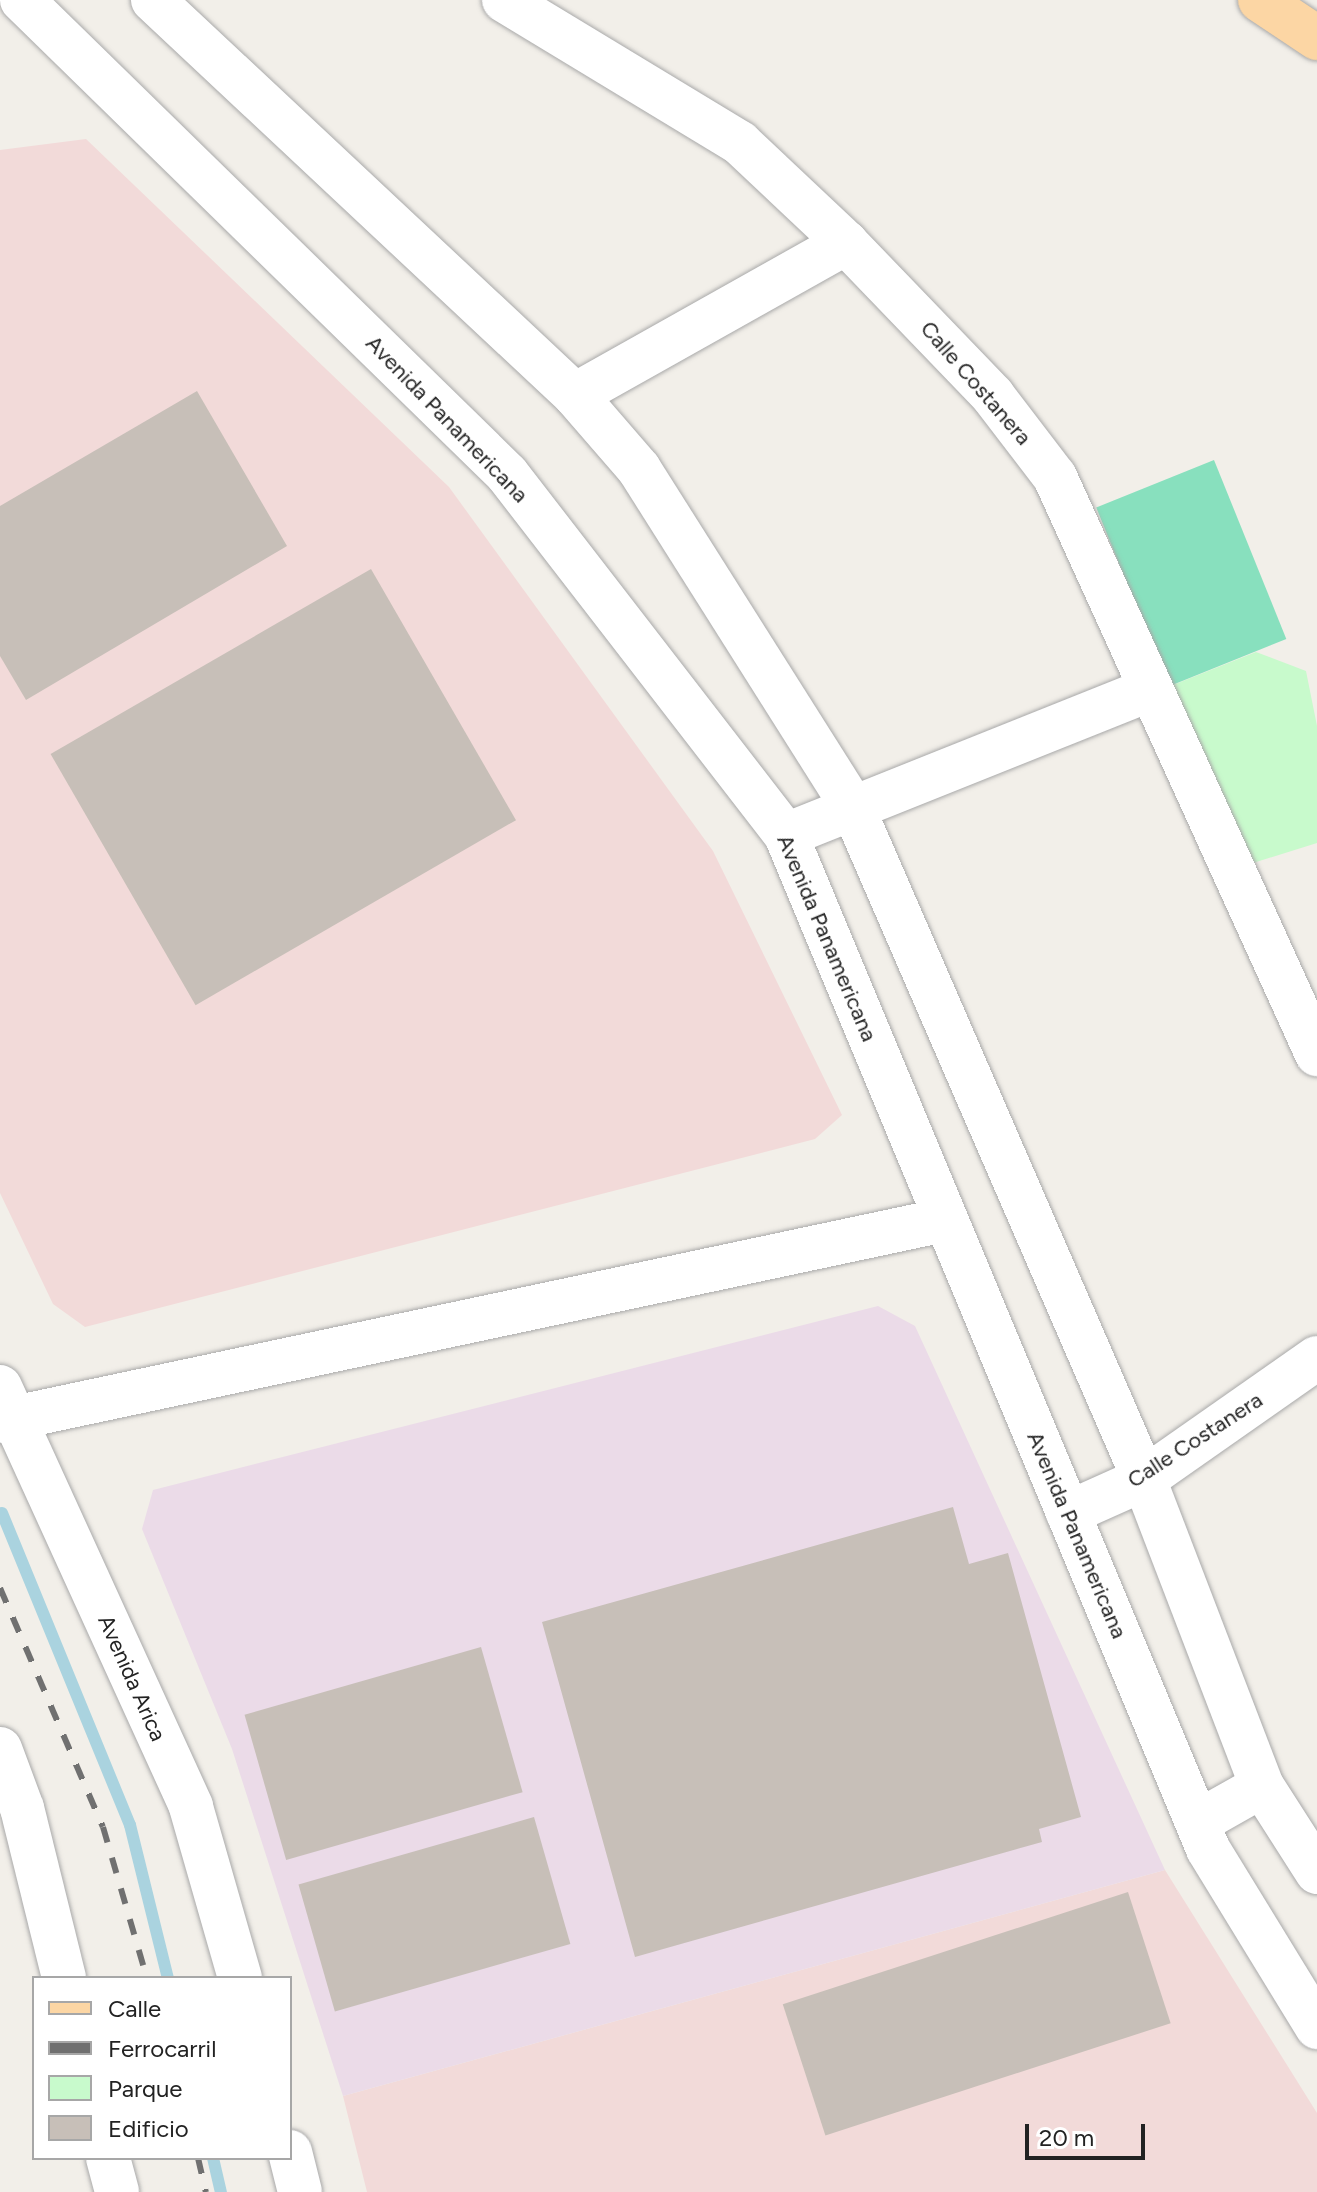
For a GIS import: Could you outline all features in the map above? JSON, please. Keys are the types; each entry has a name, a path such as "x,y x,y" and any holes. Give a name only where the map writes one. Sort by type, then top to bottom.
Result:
{"main road":[{"path":"1260,0 1317,38"}],"street":[{"name":"Avenida Panamericana","path":"22,0 507,474 786,835 1208,1849 1317,2027"},
{"path":"153,0 575,395 639,469 853,808 1144,1479 1262,1786 1317,1872"},
{"name":"Calle Costanera","path":"504,0 740,143 846,243 993,396 1055,477 1149,690 1317,1054"},
{"path":"575,395 846,243"},
{"path":"786,835 1149,690"},
{"path":"4,1408 944,1220"},
{"name":"Calle Costanera","path":"1068,1513 1144,1479 1317,1358"},
{"name":"Avenida Arica","path":"4,1408 191,1807 239,1976"},
{"path":"0,1749 22,1808 64,1976"},
{"path":"1198,1822 1262,1786"},
{"path":"109,2160 117,2192"},
{"path":"292,2160 300,2192"}],"shaded area":[{"path":"86,139 449,487 713,851 842,1115 815,1139 85,1327 53,1304 0,1193 0,150"},
{"path":"878,1306 915,1326 1165,1870 343,2096 232,1749 142,1529 153,1490"},
{"path":"1165,1870 1317,2113 1317,2192 367,2192 343,2096"}],"green space":[{"path":"1214,460 1286,639 1169,687 1096,508"},
{"path":"1256,652 1306,671 1317,726 1317,843 1253,863 1168,687"}],"building":[{"path":"197,391 287,546 26,700 0,656 0,506"},
{"path":"371,569 516,820 196,1005 51,754"},
{"path":"953,1507 969,1564 1008,1553 1081,1817 1039,1829 1042,1842 635,1957 542,1622"},
{"path":"481,1647 523,1792 286,1860 245,1715"},
{"path":"534,1817 570,1944 335,2011 298,1885"},
{"path":"1128,1892 1171,2023 825,2135 783,2004"}],"waterway":[{"path":"2,1513 130,1825 168,1976"},
{"path":"213,2160 221,2192"}],"railway":[{"path":"0,1588 103,1827 146,1976"},
{"path":"198,2160 206,2192"}]}
